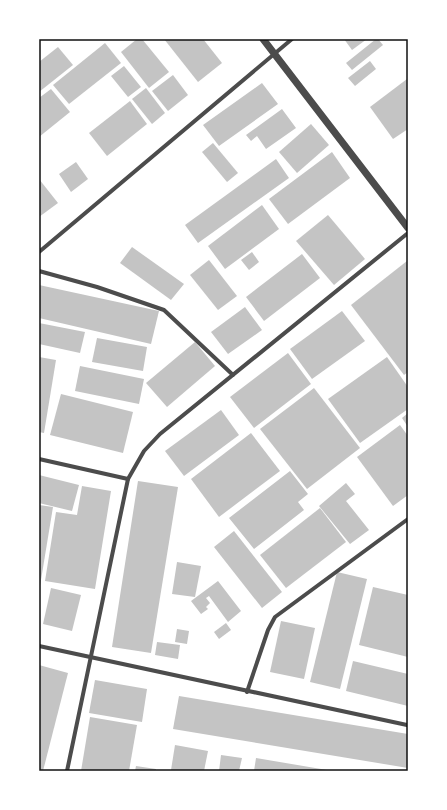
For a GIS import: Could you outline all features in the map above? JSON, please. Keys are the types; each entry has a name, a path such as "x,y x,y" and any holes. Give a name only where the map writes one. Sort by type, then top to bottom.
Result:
{"street":[{"path":"263,39 408,228"},
{"path":"39,252 292,39"},
{"path":"67,771 128,479 144,451 160,434 408,234"},
{"path":"39,271 97,287 164,310 233,375"},
{"path":"39,459 128,479"},
{"path":"247,692 268,630 275,617 408,519"},
{"path":"39,646 247,692 407,725"}],"building":[{"path":"137,39 142,39 169,72 149,88 121,52"},
{"path":"164,39 203,39 222,63 198,82"},
{"path":"344,39 367,39 352,50"},
{"path":"378,39 383,45 352,70 346,63"},
{"path":"105,43 121,63 69,104 53,85"},
{"path":"58,47 73,65 39,92 39,62"},
{"path":"370,61 376,69 355,86 348,78"},
{"path":"124,66 141,87 128,97 111,76"},
{"path":"173,75 188,95 168,111 152,91"},
{"path":"407,79 408,129 393,139 370,107"},
{"path":"262,83 278,104 219,146 203,125"},
{"path":"146,88 165,113 152,124 132,99"},
{"path":"51,89 70,112 39,137 39,98"},
{"path":"130,101 147,124 107,156 89,133"},
{"path":"282,109 296,128 266,149 257,136 251,141 246,135"},
{"path":"311,124 329,145 297,173 279,152"},
{"path":"213,143 238,173 227,182 202,152"},
{"path":"332,152 350,178 288,224 269,199"},
{"path":"276,159 289,178 198,243 185,225"},
{"path":"76,162 88,179 71,192 59,174"},
{"path":"39,179 58,203 39,217"},
{"path":"262,205 279,229 225,269 208,246"},
{"path":"328,215 365,259 334,285 296,241"},
{"path":"132,247 184,284 171,300 120,263"},
{"path":"252,252 259,262 249,270 241,260"},
{"path":"302,254 320,278 264,321 246,297"},
{"path":"209,260 237,296 218,310 190,275"},
{"path":"407,261 408,372 404,375 351,305"},
{"path":"39,285 159,311 151,344 39,318"},
{"path":"245,307 262,330 228,354 211,332"},
{"path":"342,311 365,341 312,379 290,349"},
{"path":"39,323 85,332 80,353 39,344"},
{"path":"97,338 147,347 143,371 92,362"},
{"path":"195,342 215,366 167,407 146,383"},
{"path":"288,353 311,384 254,428 230,397"},
{"path":"39,357 56,360 44,433 39,432"},
{"path":"387,357 408,387 408,409 360,443 328,399"},
{"path":"80,366 144,379 139,404 75,391"},
{"path":"314,388 360,448 307,489 260,429"},
{"path":"61,394 133,412 123,453 50,435"},
{"path":"221,410 239,435 184,476 165,451"},
{"path":"408,413 408,427 402,418"},
{"path":"400,425 408,436 408,495 393,506 357,457"},
{"path":"251,433 280,471 219,517 191,479"},
{"path":"290,471 308,494 298,502 304,510 254,549 229,518"},
{"path":"39,475 79,485 72,511 39,503"},
{"path":"138,481 178,487 151,653 112,647"},
{"path":"346,483 355,494 346,501 369,530 350,544 319,506"},
{"path":"82,486 111,491 95,589 45,581 56,512 77,515"},
{"path":"39,505 53,507 40,586 39,586"},
{"path":"320,508 346,542 286,588 260,555"},
{"path":"234,531 282,592 262,608 214,547"},
{"path":"177,562 201,566 195,597 172,594"},
{"path":"337,572 367,579 340,689 310,682"},
{"path":"218,581 241,611 228,622 209,596 206,598 210,603 206,607 208,609 201,614 191,601"},
{"path":"373,587 408,595 408,657 359,645"},
{"path":"51,588 81,595 72,631 43,624"},
{"path":"281,621 315,628 304,679 270,672"},
{"path":"226,623 231,630 219,639 214,632"},
{"path":"177,629 189,631 187,644 175,642"},
{"path":"157,642 180,645 178,659 155,655"},
{"path":"353,661 408,674 408,706 346,691"},
{"path":"39,665 68,673 43,771 39,771"},
{"path":"95,680 147,689 142,722 89,713"},
{"path":"179,696 408,734 408,768 173,729"},
{"path":"90,717 137,725 129,771 81,771"},
{"path":"175,745 208,751 204,771 171,770"},
{"path":"221,755 242,758 239,771 219,771"},
{"path":"256,758 327,770 327,771 254,771"},
{"path":"136,766 156,769 156,771 135,771"}]}
